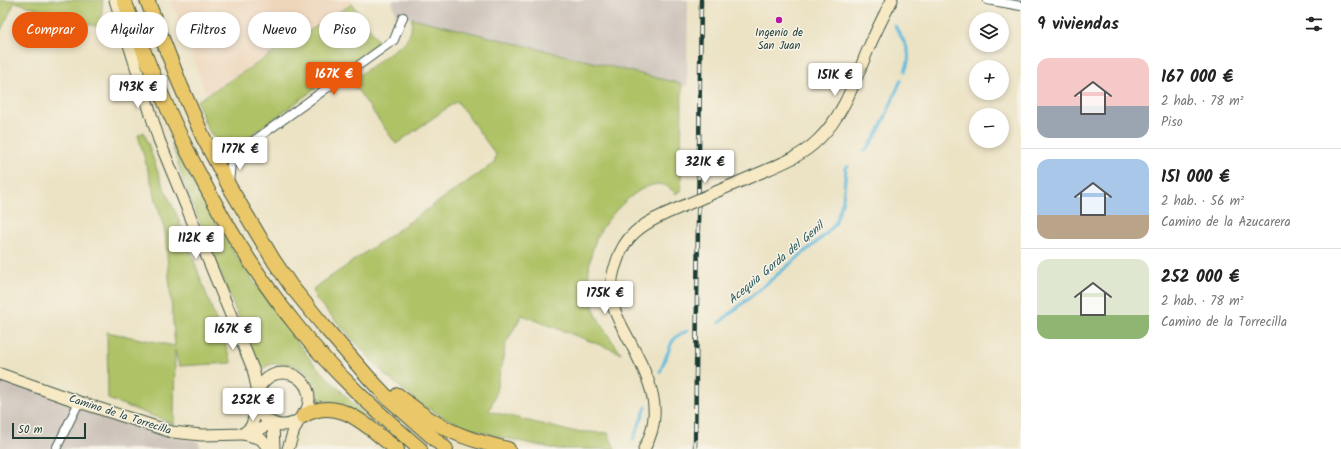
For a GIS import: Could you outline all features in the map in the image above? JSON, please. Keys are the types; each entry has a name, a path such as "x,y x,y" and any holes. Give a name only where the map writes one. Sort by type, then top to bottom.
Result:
{"highway":[{"path":"124,0 136,33 180,135 200,176 235,238 266,285 296,326 366,401 420,449"},
{"path":"147,0 180,84 203,137 229,186 274,262 291,286 369,378 387,397 446,449"},
{"path":"369,378 393,391 439,425 479,442 508,449"},
{"path":"301,418 311,411 330,408 340,410 368,427 397,449"}],"street":[{"path":"115,0 160,140 253,369 258,392 258,407 262,415 271,422 284,426 294,423 301,418"},
{"path":"644,449 654,425 655,405 651,385 620,324 613,306 611,288 612,274 617,258 624,244 645,224 755,176 804,151 818,140 831,126 843,107 878,26 892,0"},
{"path":"988,0 1021,6"},
{"path":"229,186 231,163 238,152 394,40 403,18"},
{"path":"203,137 219,149 230,152 238,152"},
{"path":"258,392 264,382 273,375 284,373 295,377 304,384 308,395 308,406 294,430 288,449"},
{"name":"Camino de la Torrecilla","path":"0,374 79,402 172,432 202,435 243,434 252,433 271,422"},
{"path":"56,449 79,402"},
{"path":"243,434 251,427 258,407"},
{"path":"271,422 274,449"},
{"name":"Camino de la Torrecilla","path":"243,434 261,439 269,449"}],"shaded area":[{"path":"171,0 352,0 352,4 339,12 319,12 319,24 311,29 311,12 248,12 248,48 281,48 206,94 189,48 240,48 240,12 176,12 176,13"},
{"path":"392,0 688,0 687,86 412,18 396,17"},
{"path":"0,377 172,437 198,441 201,449 0,449"}],"green space":[{"path":"0,0 103,0 102,12 96,12 96,26 88,23 88,12 49,12 15,2 0,32"},
{"path":"352,4 358,12 339,12"},
{"path":"412,18 682,84 681,190 676,194 664,185 655,184 635,194 616,211 601,229 591,257 588,277 591,300 597,317 621,353 522,315 506,343 495,396 489,411 569,431 608,433 615,449 556,449 504,438 449,420 420,404 384,374 315,298 313,289 494,163 496,155 457,101 396,144 351,81 405,42 411,31"},
{"path":"319,25 319,48 370,48 370,29 379,42 246,139 227,146 215,139 204,121 197,101 282,48 311,48 311,30"},
{"path":"144,132 161,181 178,218 232,363 179,366 175,350 174,424 108,399 107,332 175,346 165,232 138,135"},
{"path":"172,143 201,198 236,256 296,341 315,365 375,425 338,403 318,399 314,383 304,370 288,364 271,364 260,370 183,181"}],"waterway":[{"name":"Acequia Gorda del Genil","path":"895,26 907,47 908,64 905,71"},
{"name":"Acequia Gorda del Genil","path":"864,151 875,138 901,80"},
{"name":"Acequia Gorda del Genil","path":"719,323 825,235 835,224 843,200 846,168 848,166"},
{"name":"Acequia Gorda del Genil","path":"660,372 672,342 677,336 687,331"},
{"name":"Acequia Gorda del Genil","path":"633,440 646,407"}],"railway":[{"path":"695,449 701,0"}],"place":[{"name":"Ingenio de San Juan","path":"779,20"}]}
